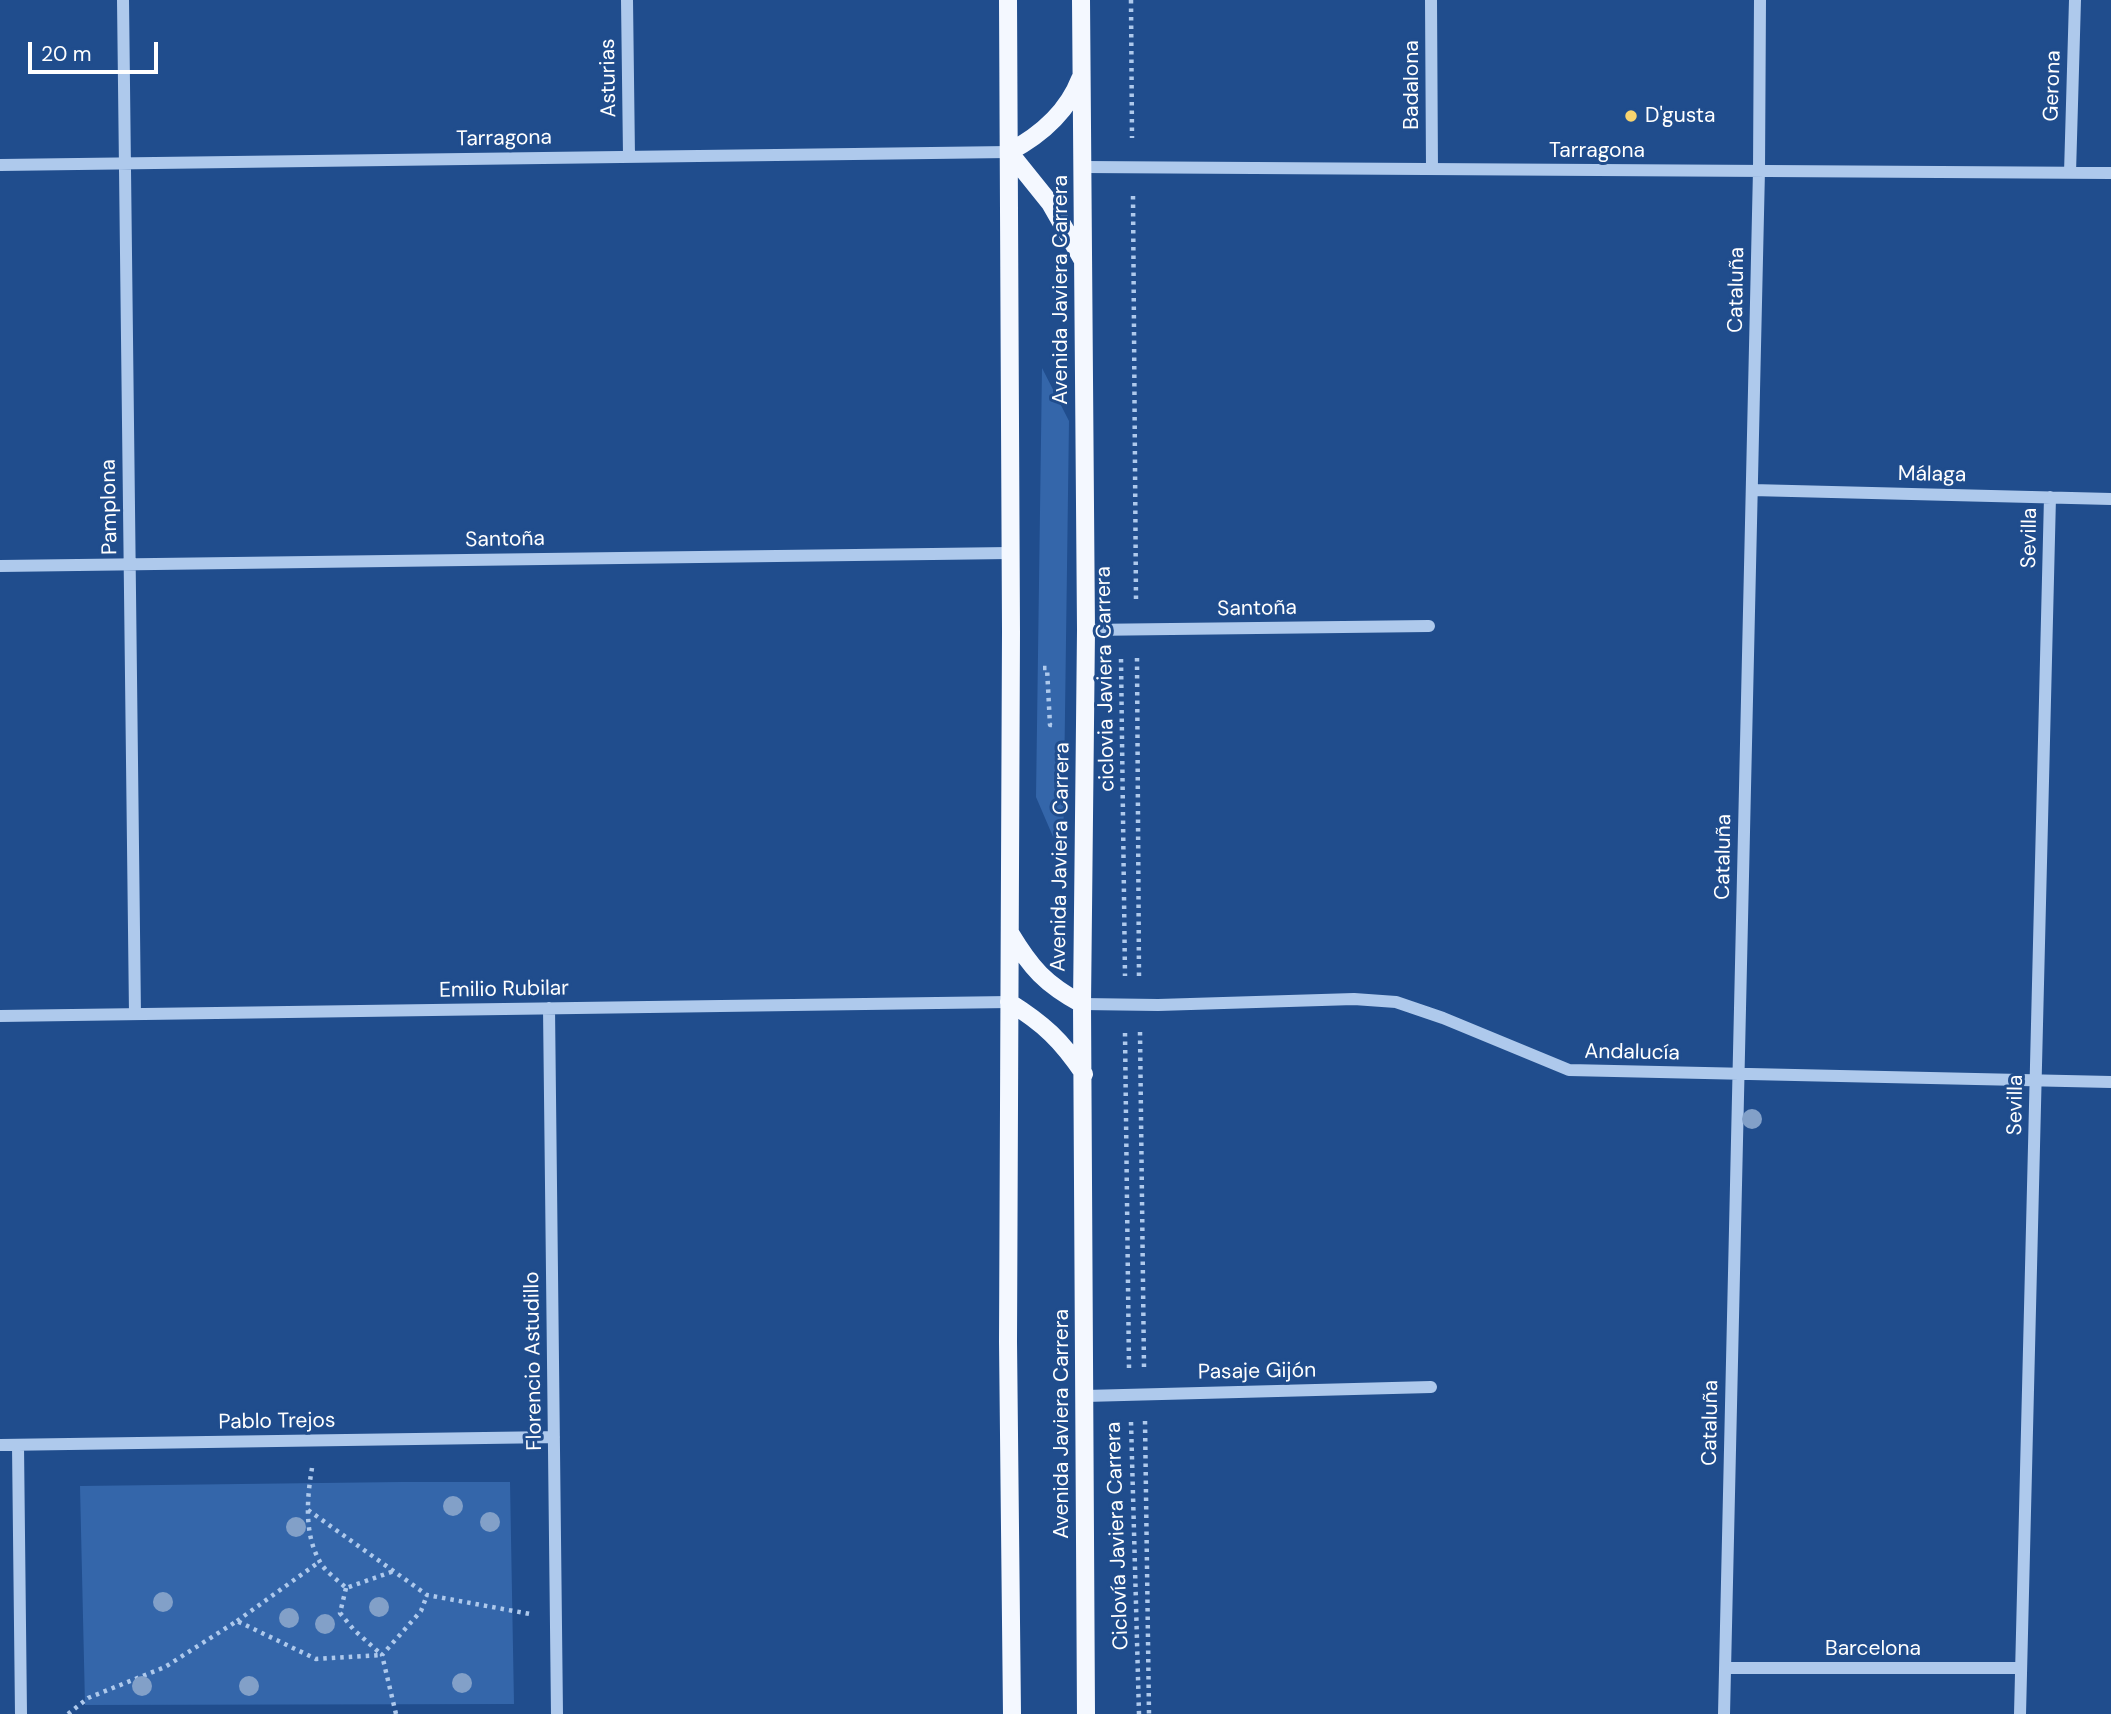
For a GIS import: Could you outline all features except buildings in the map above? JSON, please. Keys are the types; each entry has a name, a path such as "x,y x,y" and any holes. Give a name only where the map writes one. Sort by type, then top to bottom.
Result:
{"main road":[{"path":"1008,0 1008,1341 1012,1714"},
{"name":"Avenida Javiera Carrera","path":"1081,0 1086,630 1082,1004 1086,1714"},
{"path":"1009,152 1032,140 1052,123 1068,103 1082,75"},
{"path":"1009,152 1050,203 1083,262"},
{"path":"1010,933 1024,957 1043,979 1082,1004"},
{"path":"1009,1002 1049,1029 1068,1050 1084,1074"},
{"path":"1076,1714 1086,1695"}],"street":[{"name":"Pamplona","path":"123,0 135,1014"},
{"name":"Asturias","path":"627,0 629,156"},
{"name":"Badalona","path":"1431,0 1432,169"},
{"name":"Cataluña","path":"1724,1714 1759,170 1760,0"},
{"name":"Gerona","path":"2070,173 2075,0"},
{"name":"Tarragona","path":"0,165 1009,152"},
{"name":"Tarragona","path":"1083,167 2111,173"},
{"name":"Málaga","path":"1752,491 2111,499"},
{"name":"Sevilla","path":"2020,1714 2050,497"},
{"name":"Santoña","path":"0,566 1010,553"},
{"name":"Santoña","path":"1086,630 1429,625"},
{"name":"Andalucía","path":"1082,1004 1354,999 1396,1002 1443,1018 1569,1070 2111,1082"},
{"name":"Emilio Rubilar","path":"0,1016 1009,1002"},
{"name":"Florencio Astudillo","path":"549,1008 557,1714"},
{"name":"Pasaje Gijón","path":"1084,1396 1431,1387"},
{"name":"Pablo Trejos","path":"0,1445 554,1437"},
{"path":"18,1445 21,1714"},
{"name":"Barcelona","path":"1725,1668 2021,1668"}],"path":[{"path":"1131,0 1139,1005 1149,1714"},
{"name":"ciclovia Javiera Carrera","path":"1121,630 1129,1357"},
{"path":"1010,670 1047,668 1050,725 1085,723"},
{"name":"Ciclovía Javiera Carrera","path":"1129,1357 1139,1714"},
{"path":"322,1440 311,1474 308,1510 311,1536 319,1562 346,1588"},
{"path":"308,1510 427,1595 556,1619"},
{"path":"68,1714 88,1698 165,1667 237,1621 319,1562"},
{"path":"346,1588 394,1571"},
{"path":"346,1588 340,1613 354,1630 383,1655 396,1714"},
{"path":"237,1621 316,1659 383,1655 421,1611 427,1595"}],"shaded area":[{"path":"1042,368 1069,421 1063,860 1036,797"},
{"path":"510,1482 514,1704 85,1705 80,1486"}],"place":[{"name":"D'gusta","path":"1631,116"}]}
